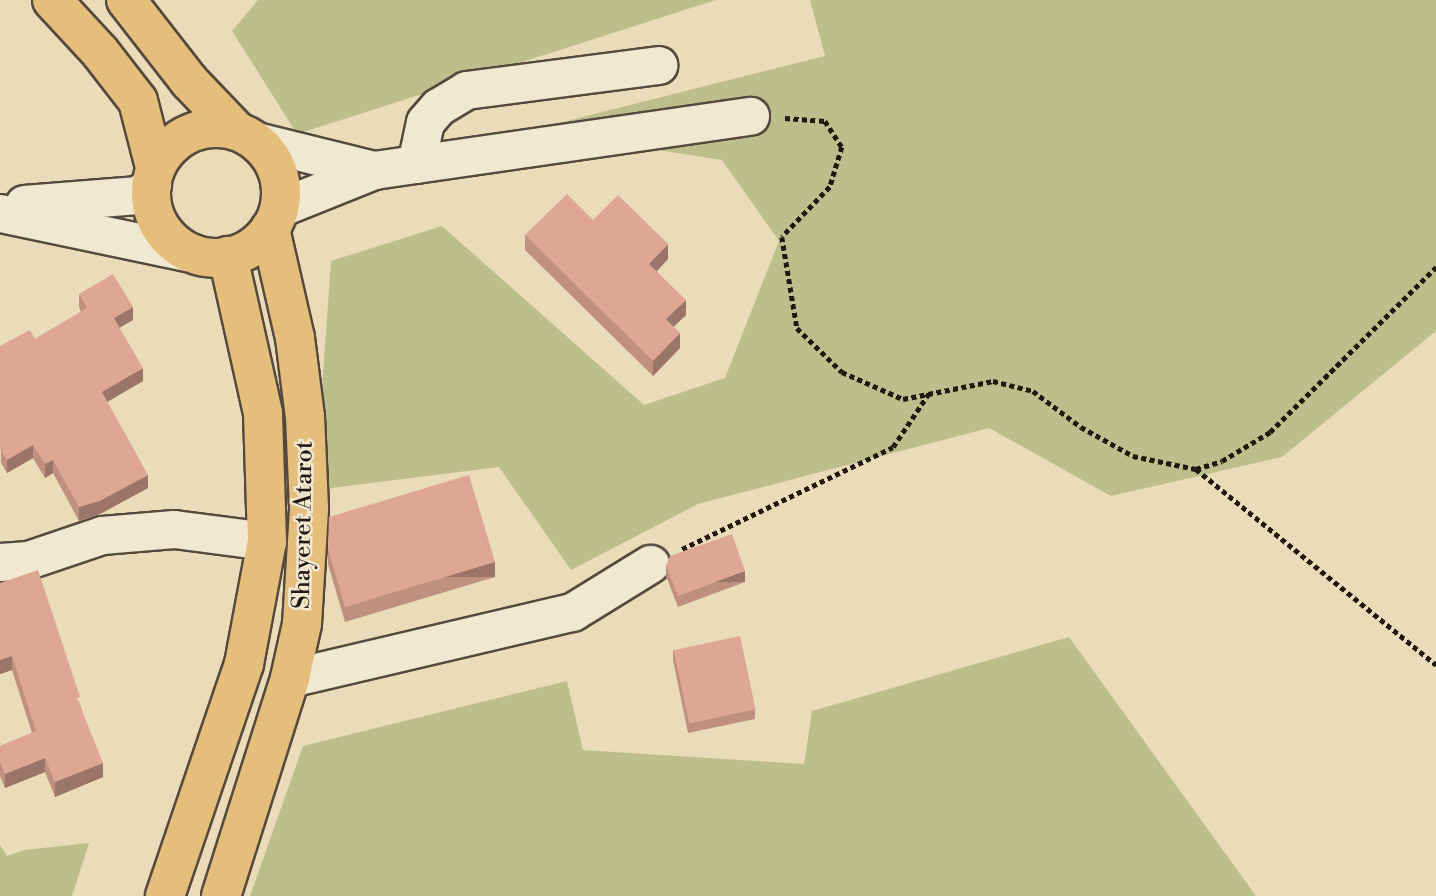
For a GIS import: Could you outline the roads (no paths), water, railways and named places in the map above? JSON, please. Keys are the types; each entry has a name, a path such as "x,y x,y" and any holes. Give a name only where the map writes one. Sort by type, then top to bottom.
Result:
{"main road":[{"path":"52,0 100,52 138,101 154,175 151,201 158,222 187,252 206,257 228,256 257,244 275,218 281,185 272,158 189,81 126,0"},
{"path":"154,175 176,141 197,131 246,136"},
{"name":"Shayeret Atarot","path":"221,896 290,678 302,624 309,508 305,417 275,218"},
{"name":"Shayeret Atarot","path":"165,896 244,664 267,541 263,413 228,256"}],"street":[{"path":"416,164 425,122 438,107 466,90 658,65"},
{"path":"275,218 374,170 750,116"},
{"path":"246,136 374,170"},
{"path":"0,206 138,195 154,175"},
{"path":"0,213 187,252"},
{"path":"0,562 28,560 102,536 174,529 267,541"},
{"path":"290,678 572,612 650,564"}]}
